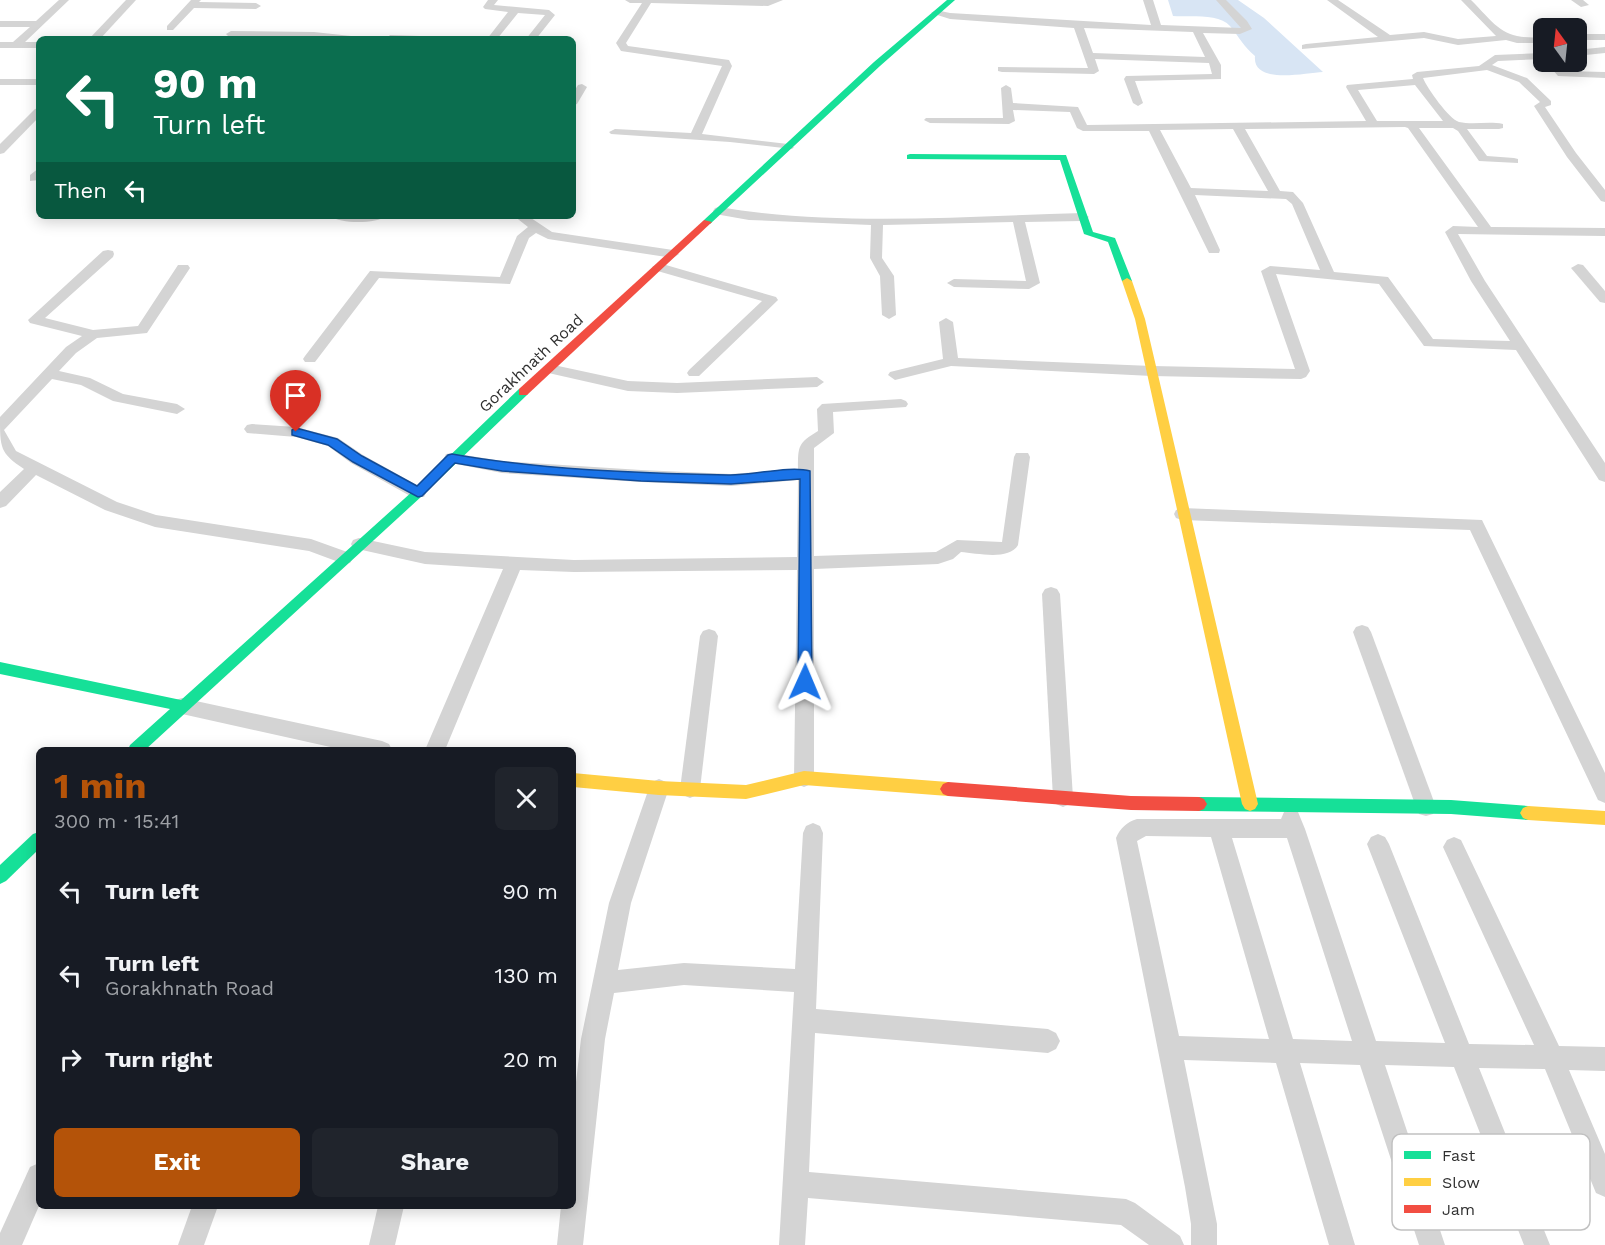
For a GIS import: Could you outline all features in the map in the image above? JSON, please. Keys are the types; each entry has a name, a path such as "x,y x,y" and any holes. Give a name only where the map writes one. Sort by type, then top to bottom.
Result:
{"street":[{"path":"16,45 63,0"},
{"path":"97,36 131,0"},
{"path":"493,0 488,7 549,13 550,15 533,36"},
{"path":"630,0 768,3 778,0"},
{"path":"1148,0 1157,28"},
{"path":"941,4 950,16 1069,22 1078,25 1197,30 1240,31 1247,29 1221,0"},
{"path":"1332,0 1387,38"},
{"path":"1466,0 1503,38"},
{"path":"170,28 194,2 258,3"},
{"path":"648,2 621,43 625,49 724,62 727,66 695,137"},
{"path":"230,36 258,3"},
{"name":"Gorakhnath Road","path":"138,747 359,544 418,493 452,458 941,4"},
{"path":"494,36 515,10"},
{"path":"0,24 38,24"},
{"path":"1002,69 1093,72 1078,25"},
{"path":"1138,103 1130,78 1218,76 1216,65 1197,30"},
{"path":"272,36 323,36"},
{"path":"1306,47 1387,38 1434,36 1458,42 1503,38 1519,42 1533,41"},
{"path":"1587,47 1600,37"},
{"path":"0,45 36,45"},
{"path":"1587,51 1605,50"},
{"path":"1089,56 1212,60"},
{"path":"1487,67 1495,58 1533,56"},
{"path":"1514,161 1483,159 1456,124 1448,120 1419,82 1417,75 1487,67 1523,80 1547,104 1539,106 1571,155 1605,198"},
{"path":"1562,72 1564,74 1605,75"},
{"path":"0,82 36,82"},
{"path":"1372,124 1352,87 1419,82"},
{"path":"576,97 582,87"},
{"path":"930,120 1008,121 1010,120 1006,88"},
{"path":"1008,106 1074,109 1083,128 1372,124 1499,126"},
{"path":"0,151 36,114"},
{"path":"1406,124 1412,126 1487,230"},
{"path":"1237,126 1275,193"},
{"path":"1153,127 1187,191 1214,250"},
{"path":"615,132 695,137 788,147"},
{"path":"910,157 1063,157 1089,236 1112,240 1140,319 1182,514 1250,804"},
{"path":"1187,191 1289,195 1297,202 1329,275"},
{"path":"719,211 749,216 877,221 1083,217"},
{"path":"954,282 1029,285 1033,283 1018,218"},
{"path":"524,219 548,235 672,254"},
{"path":"877,221 876,258 888,276 889,315"},
{"path":"310,359 375,274 505,281 523,236 536,227"},
{"path":"1605,232 1487,230 1453,230 1451,232 1478,282 1605,476"},
{"path":"108,254 34,320 93,334 142,330 183,268"},
{"path":"659,267 771,300 694,373"},
{"path":"1578,268 1605,299"},
{"path":"895,375 951,361 1152,371 1301,375 1303,371 1268,270 1383,280 1430,344 1521,346"},
{"path":"946,322 951,361"},
{"path":"0,426 71,350 93,334"},
{"path":"549,369 628,386 676,388 817,382"},
{"path":"48,374 85,381 118,398 177,409"},
{"path":"804,778 806,448 809,443 826,433 825,408 901,404"},
{"path":"252,429 296,432 333,442 357,459 418,493"},
{"path":"0,434 10,456 111,506 155,520 311,545 344,558"},
{"path":"359,544 425,558 574,566 806,563 938,558 961,545 1009,547 1022,457"},
{"path":"452,458 502,467 641,476 731,480 806,474"},
{"path":"0,502 34,468"},
{"path":"1182,514 1476,524 1605,794"},
{"path":"436,747 514,563"},
{"path":"1051,594 1063,798"},
{"path":"1362,633 1426,807"},
{"path":"690,789 709,636"},
{"path":"0,668 368,747"},
{"path":"576,780 659,788 746,792 804,778 1131,803 1426,807 1605,819"},
{"path":"576,1191 593,1039 620,903 659,788"},
{"path":"1287,805 1396,1134"},
{"path":"1204,1245 1198,1187 1126,838 1137,828 1295,829"},
{"path":"1219,828 1342,1245"},
{"path":"792,1245 813,833"},
{"path":"0,876 36,842"},
{"path":"1378,844 1494,1134"},
{"path":"1455,847 1552,1058 1584,1134"},
{"path":"604,983 684,974 805,981"},
{"path":"804,1020 1048,1041"},
{"path":"1169,1048 1284,1049 1464,1057 1605,1059"},
{"path":"1590,1148 1605,1184"},
{"path":"8,1245 36,1183"},
{"path":"796,1184 1126,1212 1171,1245"},
{"path":"191,1245 204,1209"},
{"path":"382,1245 390,1209"},
{"path":"570,1245 574,1209"},
{"path":"1427,1230 1432,1245"},
{"path":"1532,1230 1538,1245"}],"water":[{"path":"1168,0 1238,0 1264,18 1323,72 1281,75 1262,71 1256,65 1255,56 1225,22 1211,17 1173,16"}],"traffic: fast":[{"path":"707,222 877,64 951,0"},
{"path":"910,157 1063,157 1089,234 1112,240 1127,281"},
{"path":"138,747 418,493 523,392"},
{"path":"0,668 182,706"},
{"path":"1199,804 1451,807 1528,813"},
{"path":"0,876 36,842"}],"traffic: slow":[{"path":"1127,281 1140,319 1250,804"},
{"path":"576,780 659,788 746,792 804,778 948,789"},
{"path":"1528,813 1605,818"}],"traffic: jam":[{"path":"523,392 707,222"},
{"path":"948,789 1131,803 1199,804"}],"route":[{"path":"296,432 333,442 357,459 418,493 452,458 502,467 641,476 731,480 806,474 805,682"}]}
